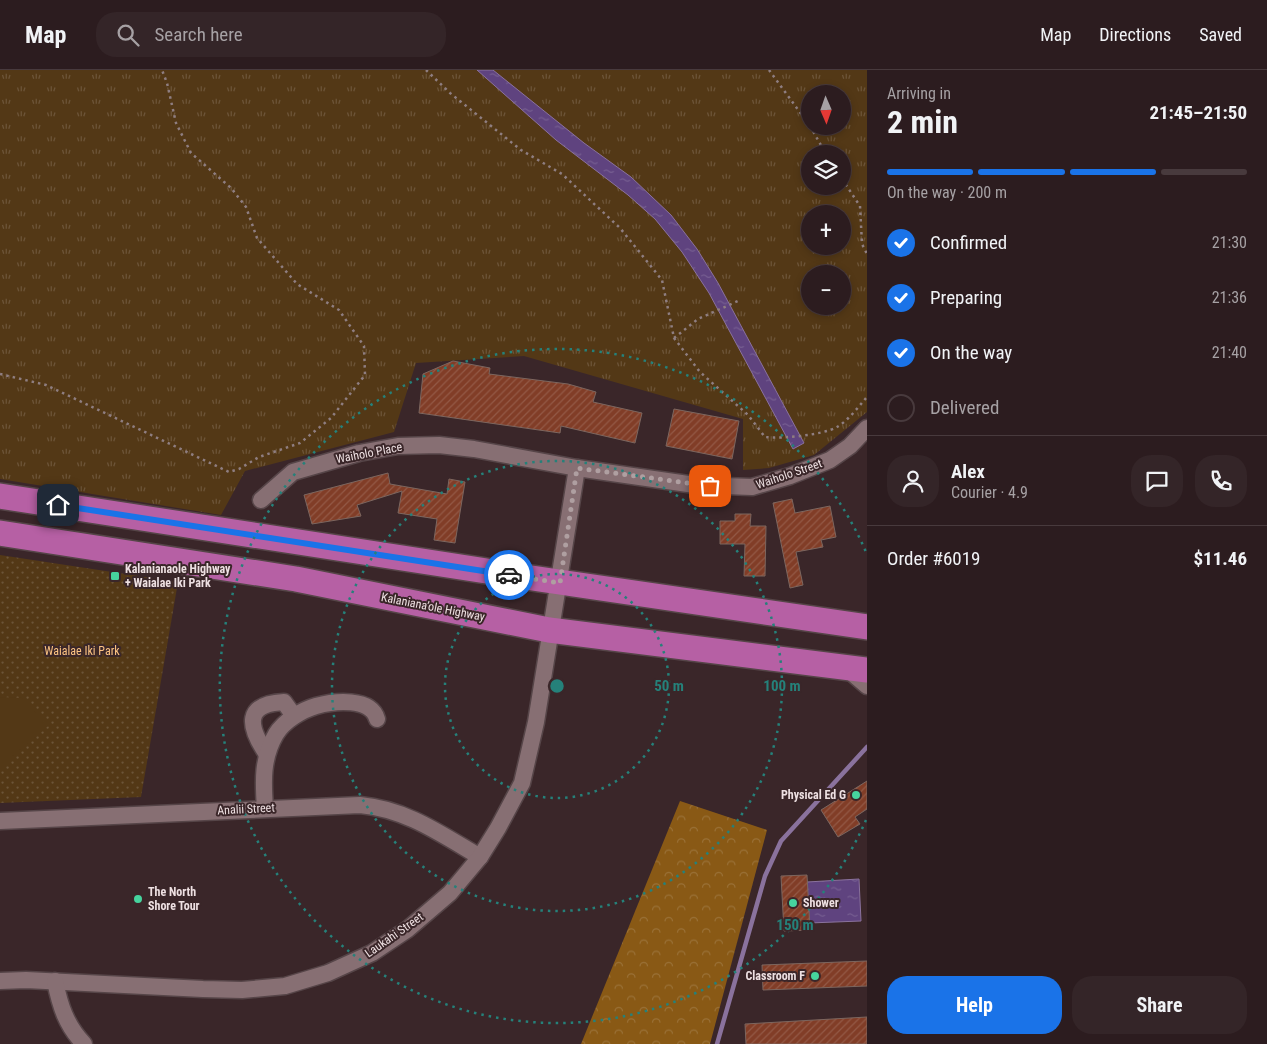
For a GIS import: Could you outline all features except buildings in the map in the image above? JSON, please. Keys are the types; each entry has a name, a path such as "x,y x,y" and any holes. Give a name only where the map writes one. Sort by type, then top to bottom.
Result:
{"highway":[{"path":"0,496 560,583 867,627"},
{"name":"Kalaniana’ole Highway","path":"0,533 296,579 550,630 857,669"}],"street":[{"name":"Waiholo Street","path":"577,468 695,485 752,487 790,476 830,460 850,446 867,428"},
{"name":"Waiholo Place","path":"261,500 293,472 351,455 398,446 438,445 474,449 577,468"},
{"path":"560,583 577,468"},
{"name":"Laukahi Street","path":"0,981 55,981 242,990 286,986 328,973 372,953 408,929 450,893 480,857 522,783 536,722 550,630 560,583"},
{"path":"857,669 867,686"},
{"path":"266,753 254,735 253,720 258,709 267,703 284,702 294,716"},
{"path":"264,808 263,776 266,753 277,732 294,716 316,706 361,703 372,708 377,719"},
{"name":"Analii Street","path":"0,821 352,804 390,809 418,820 480,857"},
{"path":"55,981 61,1010 70,1028 84,1044"}],"path":[{"path":"0,374 46,385 229,472 239,469 259,457 300,443 331,418 365,375 364,346 339,310 297,284 257,238 246,207 230,188 191,153 176,123 162,70"},
{"path":"426,70 450,93 521,150 562,174 620,228 662,280 674,338 700,372 748,415 765,437 781,438 829,431 838,426 867,397"},
{"path":"768,70 801,114"},
{"path":"851,192 860,206 862,244 867,254"},
{"path":"674,338 698,319 738,301"}],"green space":[{"path":"0,70 867,70 867,412 814,455 769,468 743,470 743,419 524,356 416,363 394,432 245,471 221,515 0,479"},
{"name":"Waialae Iki Park","path":"0,555 178,582 141,797 0,803"},
{"path":"0,697 22,698 48,726 0,767"},
{"path":"680,801 767,830 710,1044 581,1044"}],"water":[{"path":"477,70 493,70 584,143 631,177 671,215 697,249 718,283 804,443 793,449 709,293 682,252 655,219 628,195 556,140"},
{"path":"859,879 861,921 809,923 807,882"}],"waterway":[{"path":"717,1044 765,876 781,841 867,747"}],"way so far":[{"path":"509,575 560,583 577,468 710,486"}],"place":[{"name":"Kalanianaole Highway + Waialae Iki Park","path":"115,576"},
{"name":"Physical Ed G","path":"856,795"},
{"name":"The North Shore Tour","path":"138,899"},
{"name":"Shower","path":"793,903"},
{"name":"Classroom F","path":"815,976"}],"route":[{"path":"58,505 509,575"}]}
